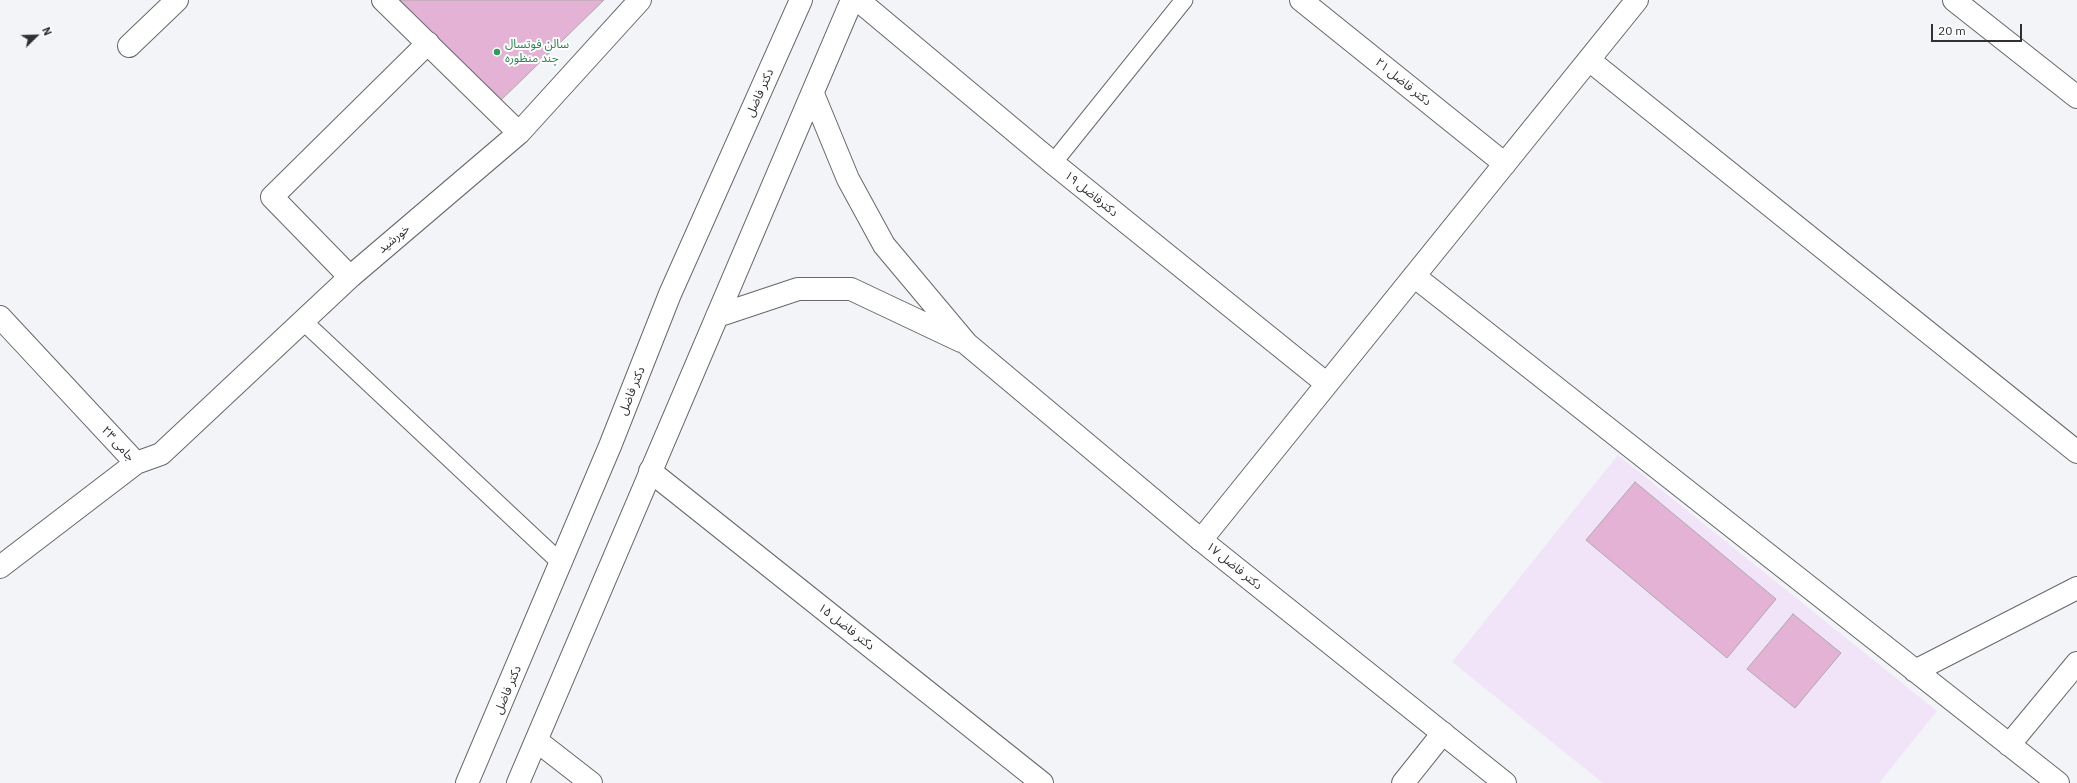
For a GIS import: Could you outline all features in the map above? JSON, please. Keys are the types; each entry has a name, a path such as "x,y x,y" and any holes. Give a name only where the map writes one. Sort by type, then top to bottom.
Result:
{"street":[{"path":"130,46 177,0"},
{"path":"383,0 519,133"},
{"name":"خورشید","path":"136,464 161,454 350,277 519,133 640,0"},
{"name":"دکتر فاضل","path":"467,783 610,446 670,294 801,0"},
{"path":"518,783 852,0"},
{"name":"دکترفاضل ۱۹","path":"858,0 1053,163 1327,384"},
{"name":"دکتر فاضل ۲۱","path":"1302,0 1505,164"},
{"path":"1201,540 1637,0"},
{"path":"1954,0 2077,97"},
{"path":"350,277 272,197 428,43"},
{"path":"1589,60 2077,452"},
{"path":"812,94 848,179 884,245 967,344"},
{"path":"1414,276 2058,783"},
{"path":"717,316 798,289 851,289 967,344"},
{"name":"جامی ۲۳","path":"0,317 136,464 0,568"},
{"name":"دکتر فاضل ۱۷","path":"967,344 1201,540 1505,783"},
{"name":"دکتر فاضل ۱۵","path":"650,471 1042,783"},
{"path":"1915,671 2077,588"},
{"path":"2009,745 2077,663"},
{"path":"1403,783 1443,733"},
{"path":"537,740 591,783"}],"lane":[{"path":"1053,163 1184,0"},
{"path":"303,321 561,563"}],"shaded area":[{"path":"1618,455 1937,711 1879,783 1603,783 1452,662"}],"building":[{"name":"سالن فوتسال چند منظوره","path":"394,0 604,0 496,105"},
{"path":"1635,482 1776,599 1727,658 1586,540"},
{"path":"1793,614 1841,653 1795,708 1747,669"}],"place":[{"name":"سالن فوتسال چند منظوره","path":"497,52"}]}
